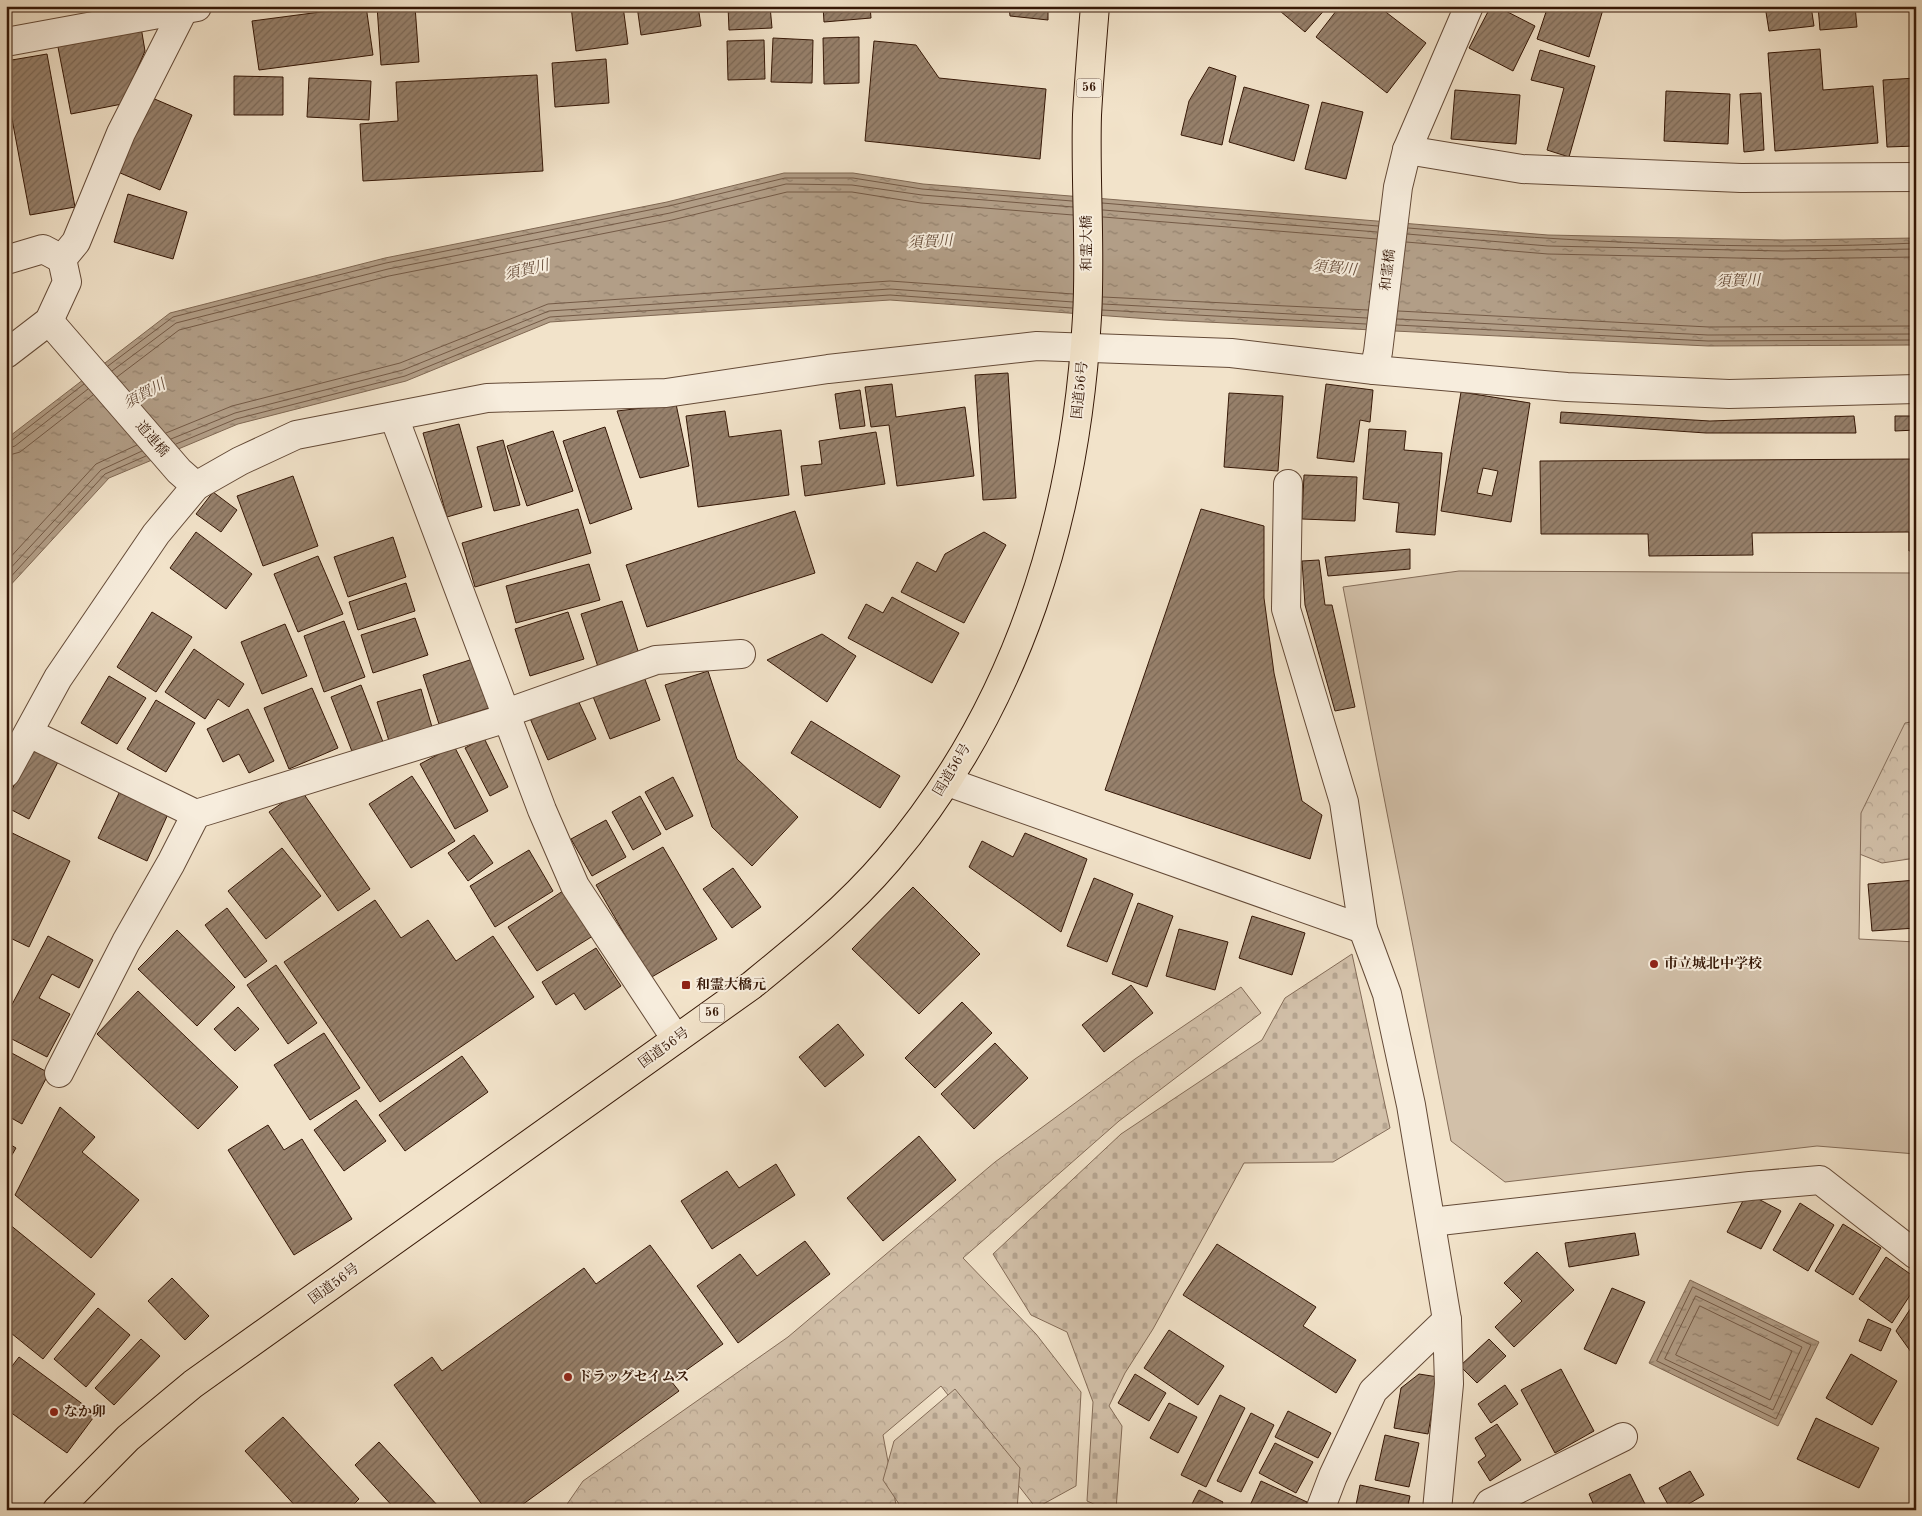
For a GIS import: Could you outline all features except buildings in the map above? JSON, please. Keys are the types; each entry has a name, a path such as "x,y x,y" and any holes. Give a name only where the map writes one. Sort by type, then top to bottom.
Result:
{"highway":[{"name":"和霊大橋","path":"1087,316 1087,115 1095,6"},
{"name":"国道56号","path":"57,1510 128,1438 193,1384 752,985 822,928 888,860 948,782 1006,674 1042,583 1062,504 1076,429 1087,316"}],"street":[{"name":"和霊橋","path":"1376,361 1398,187 1407,150 1469,6"},
{"path":"6,42 192,8"},
{"path":"62,259 76,242 121,133 192,8"},
{"path":"1407,150 1522,169 1741,178 1916,177"},
{"path":"6,260 43,249 62,259 67,282 57,330 6,354"},
{"name":"道連橋","path":"57,330 188,479"},
{"path":"6,773 63,670 156,534 188,479 240,460 296,435 487,398 666,393 864,365 1036,346 1231,353 1376,361 1567,386 1729,394 1916,390"},
{"path":"394,417 542,810 575,886 676,1039"},
{"path":"1288,484 1286,609 1344,802 1363,929 1387,994 1411,1104 1447,1320 1450,1384 1437,1510"},
{"path":"29,733 196,814 506,716 656,660 741,654"},
{"path":"948,782 1363,929"},
{"path":"59,1073 126,942 171,863 196,814"},
{"path":"1431,1222 1750,1186 1820,1180 1916,1255"},
{"path":"1320,1510 1333,1476 1373,1391 1447,1320"},
{"path":"1486,1510 1490,1503 1623,1436"}],"green space":[{"name":"市立城北中学校","path":"1459,571 1916,573 1916,721 1905,723 1861,813 1859,939 1916,942 1916,1154 1817,1146 1505,1182 1451,1141 1343,587"},
{"path":"1916,709 1916,858 1882,863 1837,845 1833,808"},
{"path":"1352,954 1390,1128 1333,1162 1244,1163 1153,1329 1125,1373 1109,1406 1122,1426 1116,1510 1107,1510 1087,1501 1093,1402 1067,1332 1031,1315 993,1254 1121,1134 1262,1040 1285,998"},
{"path":"1241,987 1261,1013 1119,1121 963,1258 1036,1334 1081,1392 1076,1486 1036,1508 941,1386 883,1435 897,1510 563,1510 583,1481 788,1337 995,1162 1135,1059"},
{"path":"955,1389 1020,1468 1017,1510 903,1510 883,1480 894,1441"}],"water":[{"name":"須賀川","path":"784,173 853,173 923,184 1548,235 1783,240 1916,238 1916,345 1708,346 1164,320 890,300 550,322 406,381 238,424 109,478 6,590 6,439 170,313 385,258 667,202"},
{"path":"1690,1280 1819,1342 1778,1426 1649,1363"}],"place":[{"name":"市立城北中学校","path":"1654,964"},
{"name":"和霊大橋元","path":"686,985"},
{"name":"ドラッグセイムス","path":"568,1377"},
{"name":"なか卯","path":"54,1412"}]}
